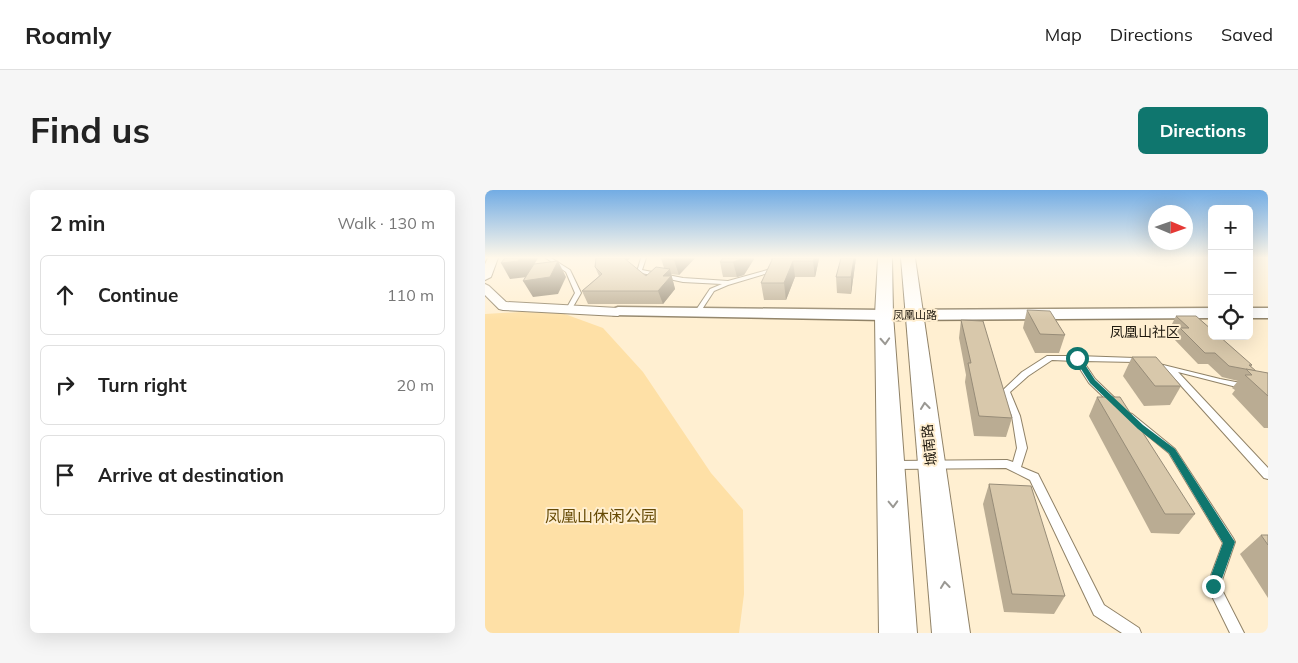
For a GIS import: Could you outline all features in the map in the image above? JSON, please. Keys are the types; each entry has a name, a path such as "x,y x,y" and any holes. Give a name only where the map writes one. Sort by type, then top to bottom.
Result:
{"main road":[{"path":"885,279 884,315 897,633"},
{"name":"城南路","path":"911,279 951,633"}],"street":[{"path":"485,288 503,306 569,311 618,312"},
{"name":"凤凰山路","path":"618,312 884,315 1208,313"},
{"path":"1253,313 1268,312"}],"lane":[{"path":"569,311 578,293 572,279"},
{"path":"672,279 684,281 732,282"},
{"path":"697,313 712,290 744,279"},
{"path":"1016,468 1022,448 1016,416 1006,392 1025,374 1050,358 1135,360 1219,382 1256,389 1268,389"},
{"path":"1077,358 1092,381 1141,427 1172,451 1229,542 1213,586 1237,633"},
{"path":"1170,368 1268,475"},
{"path":"891,465 1007,464 1033,477 1099,610 1134,633"}],"green space":[{"name":"凤凰山休闲公园","path":"521,312 562,313 603,328 643,372 711,473 743,510 744,594 739,633 485,633 485,314"}],"building":[{"path":"525,279 539,279 523,281"},
{"path":"597,279 669,279 658,291 582,291"},
{"path":"763,279 786,279 784,283 761,283"},
{"path":"1027,310 1050,311 1065,335 1040,334"},
{"path":"1176,316 1196,316 1208,326 1208,340 1224,340 1252,365 1249,365 1256,371 1229,366 1215,353 1205,353 1180,328 1189,328"},
{"path":"961,320 983,321 1012,418 979,416 968,363 971,363"},
{"path":"1132,357 1156,357 1181,386 1155,386"},
{"path":"1246,369 1268,373 1268,396 1245,375 1252,375"},
{"path":"1097,397 1120,397 1195,514 1165,514"},
{"path":"989,484 1031,486 1065,596 1012,594"},
{"path":"1261,535 1268,535 1268,545"}],"district":[{"name":"凤凰山社区","path":"1145,332"}],"route":[{"path":"1077,358 1092,381 1141,427 1172,451 1229,542 1213,586"}]}
